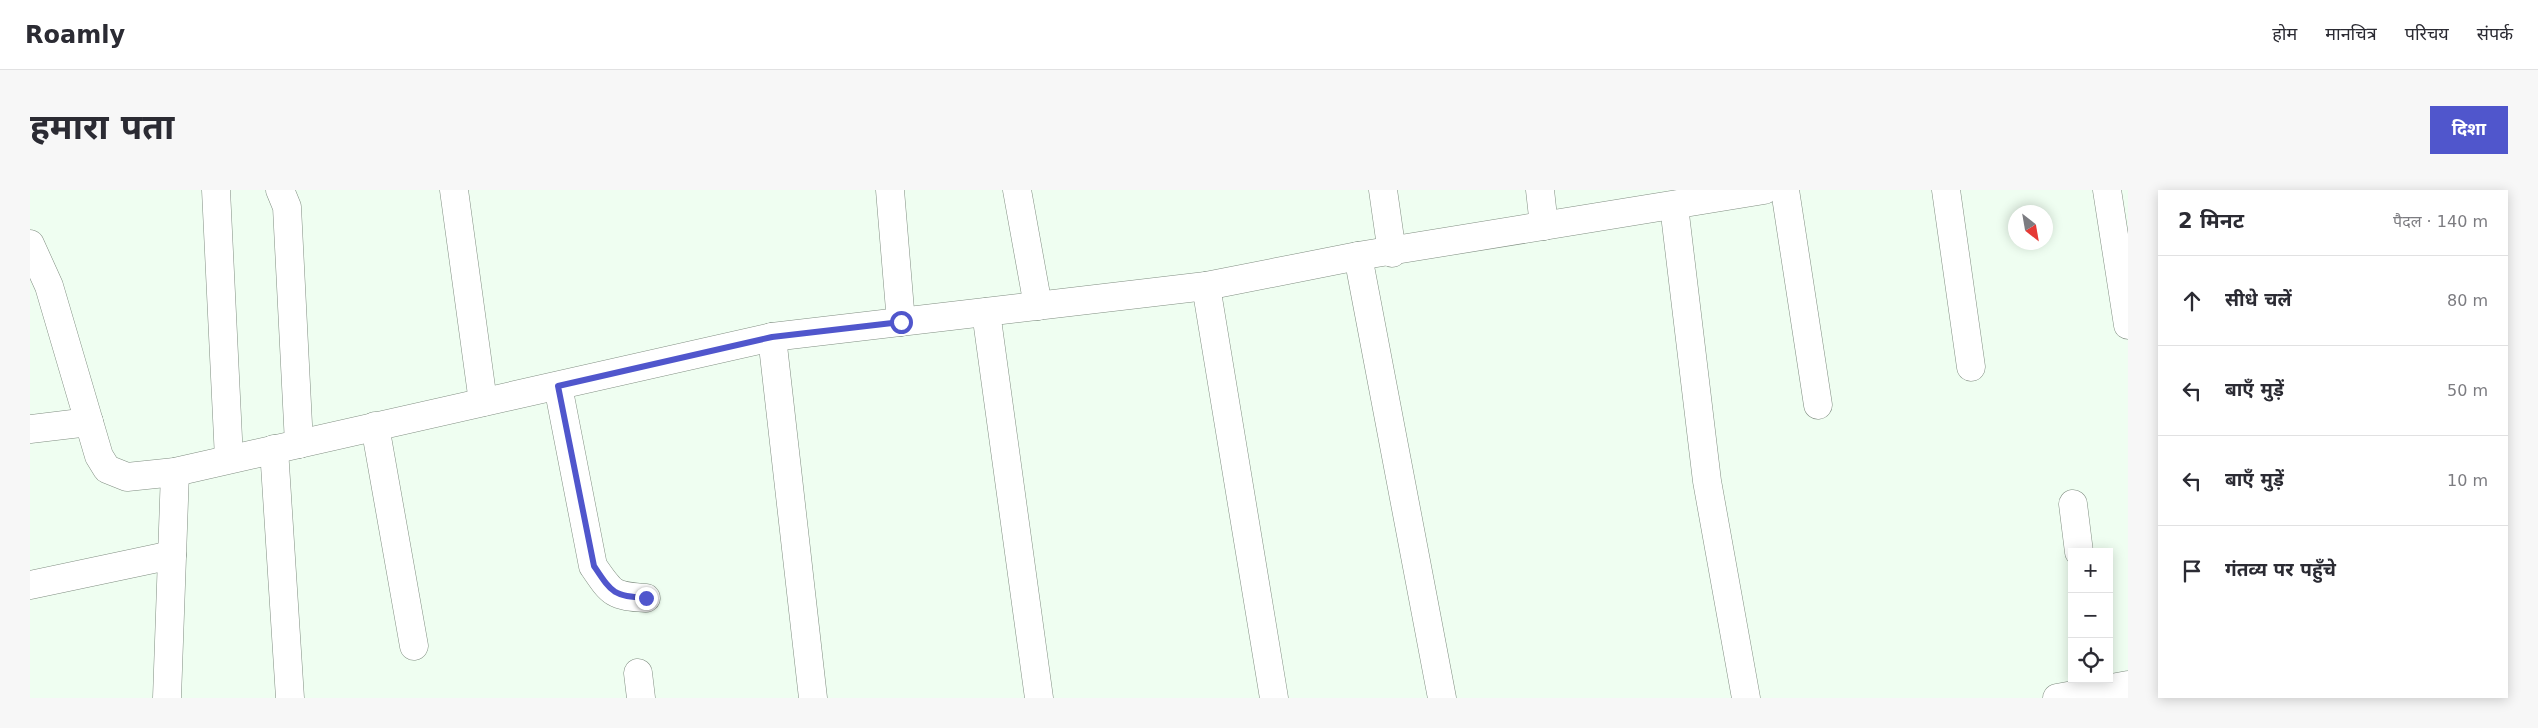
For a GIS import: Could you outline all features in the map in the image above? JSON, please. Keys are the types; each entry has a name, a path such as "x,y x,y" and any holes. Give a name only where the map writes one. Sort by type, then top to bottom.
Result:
{"street":[{"path":"216,190 229,459"},
{"path":"280,190 287,207 290,698"},
{"path":"454,190 483,402"},
{"path":"890,190 901,322"},
{"path":"1017,190 1038,306"},
{"path":"1382,190 1392,253"},
{"path":"1540,190 1544,226"},
{"path":"30,244 49,286 99,456 107,469 127,477 175,472 772,337 1206,286 1358,256 1392,253 1681,200 1764,190"},
{"path":"1785,190 1818,405"},
{"path":"1946,190 1971,367"},
{"path":"2107,190 2128,325"},
{"path":"1681,200 1707,481 1746,698"},
{"path":"1358,256 1442,698"},
{"path":"1206,286 1274,698"},
{"path":"986,312 1039,698"},
{"path":"772,337 813,698"},
{"path":"558,386 594,566 607,587 620,596 646,598"},
{"path":"30,429 89,422"},
{"path":"375,426 414,646"},
{"path":"167,698 175,472"},
{"path":"2073,504 2078,548"},
{"path":"30,585 172,555"},
{"path":"2057,698 2096,685 2128,685"}],"route":[{"path":"646,598 620,596 607,587 594,566 558,386 772,337 901,322"}]}
